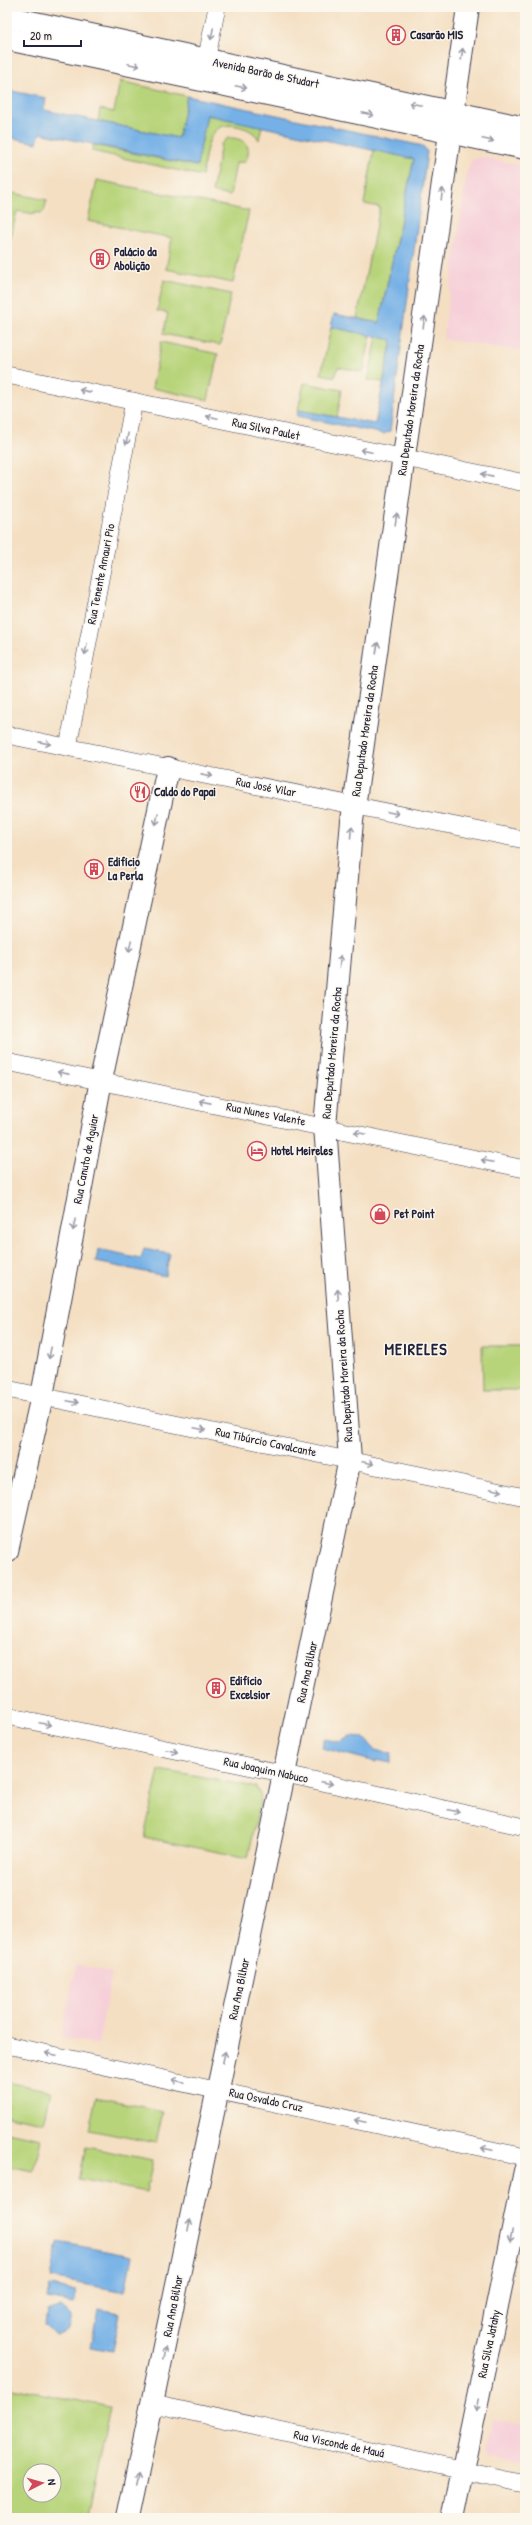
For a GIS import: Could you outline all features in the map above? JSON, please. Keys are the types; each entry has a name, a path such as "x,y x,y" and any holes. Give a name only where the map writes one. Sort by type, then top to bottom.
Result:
{"street":[{"path":"204,70 217,7"},
{"name":"Rua Deputado Moreira da Rocha","path":"350,1459 325,1126 354,805 405,458 468,7"},
{"name":"Avenida Barão de Studart","path":"7,17 204,70"},
{"name":"Avenida Barão de Studart","path":"7,39 204,70 452,122 525,128"},
{"name":"Avenida Barão de Studart","path":"452,122 525,148"},
{"name":"Rua Silva Paulet","path":"7,375 525,483"},
{"name":"Rua Tenente Amauri Pio","path":"68,747 134,401"},
{"name":"Rua José Vilar","path":"7,735 525,840"},
{"name":"Rua Canuto de Aguiar","path":"7,1551 42,1396 101,1080 168,768"},
{"name":"Rua Nunes Valente","path":"7,1062 325,1126 525,1169"},
{"name":"Rua Tibúrcio Cavalcante","path":"7,1389 525,1496"},
{"name":"Rua Ana Bilhar","path":"128,2518 154,2404 217,2090 286,1774 350,1459"},
{"name":"Rua Joaquim Nabuco","path":"7,1716 286,1774 525,1827"},
{"name":"Rua Osvaldo Cruz","path":"7,2045 525,2157"},
{"name":"Rua Silva Jatahy","path":"453,2518 525,2171"},
{"name":"Rua Visconde de Mauá","path":"154,2404 525,2484"}],"shaded area":[{"path":"482,157 525,166 525,352 443,339 467,172 472,160"},
{"path":"76,1965 112,1972 98,2045 61,2037"},
{"path":"492,2419 525,2425 525,2466 489,2458 486,2451"}],"green space":[{"path":"120,81 187,96 178,138 98,121 100,109 114,112"},
{"path":"207,115 262,125 259,140 252,132 243,128 226,126 219,128 209,141 202,176 92,151 93,145 196,166"},
{"path":"228,138 243,141 248,148 248,157 245,162 236,163 230,196 212,192 221,144"},
{"path":"374,150 414,159 379,323 357,318 380,207 364,204"},
{"path":"97,180 249,211 233,283 166,269 172,238 88,221"},
{"path":"7,192 47,200 44,211 41,213 34,212 34,214 17,211 7,253"},
{"path":"164,280 231,294 220,345 163,334 168,313 157,311"},
{"path":"331,327 371,335 363,372 338,367 335,377 321,374"},
{"path":"377,337 392,339 383,382 368,380"},
{"path":"161,342 218,354 208,400 152,388"},
{"path":"304,383 342,390 337,417 298,410"},
{"path":"482,1346 525,1346 525,1390 483,1390"},
{"path":"159,1770 256,1787 261,1797 248,1858 144,1837"},
{"path":"7,2082 51,2091 44,2123 7,2116"},
{"path":"96,2097 163,2111 156,2143 89,2130"},
{"path":"7,2132 41,2139 34,2171 7,2166"},
{"path":"86,2147 153,2160 146,2192 79,2179"},
{"path":"7,2387 110,2407 88,2518 7,2518"}],"water":[{"path":"7,90 46,98 44,110 178,138 187,96 423,146 427,152 390,431 384,434 297,416 298,410 375,424 392,340 331,327 334,314 379,323 414,159 207,115 197,166 40,133 37,143 7,137"},
{"path":"144,1249 170,1254 165,1276 96,1262 98,1250 141,1259"},
{"path":"350,1736 364,1737 375,1750 392,1754 390,1763 377,1760 376,1762 322,1748 324,1739 341,1742"},
{"path":"58,2242 132,2256 125,2292 51,2278"},
{"path":"50,2286 76,2291 74,2303 48,2298"},
{"path":"61,2306 72,2316 69,2330 56,2336 45,2325 47,2311"},
{"path":"98,2309 120,2313 113,2351 91,2347"}],"place":[{"name":"Casarão MIS","path":"396,35"},
{"name":"Palácio da Abolição","path":"100,259"},
{"name":"Caldo do Papai","path":"140,792"},
{"name":"Edifício La Perla","path":"94,869"},
{"name":"Hotel Meireles","path":"257,1151"},
{"name":"Pet Point","path":"380,1214"},
{"name":"Edifício Excelsior","path":"216,1688"}],"district":[{"name":"MEIRELES","path":"416,1349"}]}
